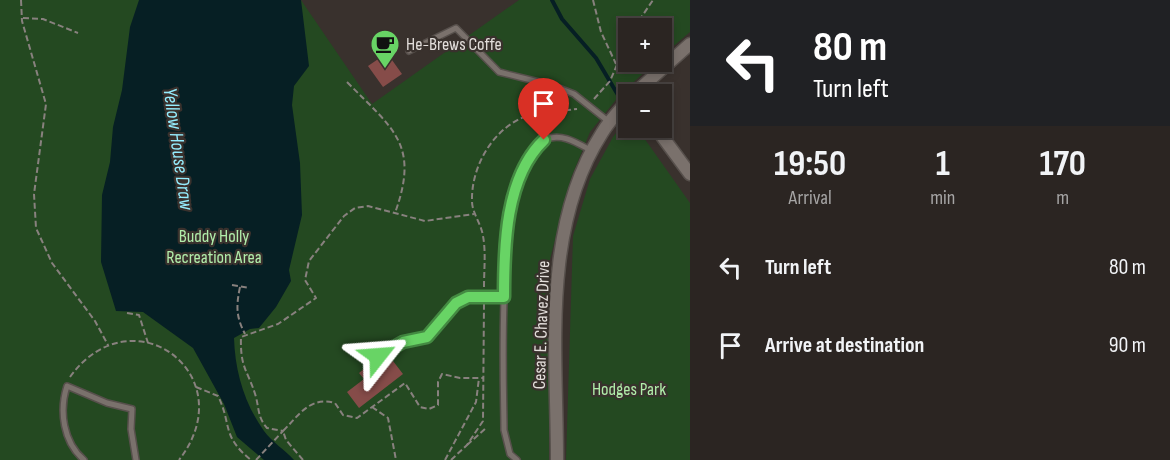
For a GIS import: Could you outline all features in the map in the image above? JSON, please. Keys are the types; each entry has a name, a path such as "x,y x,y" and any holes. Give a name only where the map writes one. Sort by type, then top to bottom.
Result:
{"street":[{"path":"645,84 690,44"},
{"name":"Cesar E. Chavez Drive","path":"557,460 558,272 567,215 579,176 592,151 618,113"},
{"path":"663,138 690,174"}],"lane":[{"path":"409,51 456,28 499,72 551,84 574,94 610,122"},
{"path":"517,460 510,454 504,430 504,263 515,193 532,151 544,140 561,135 592,151"},
{"path":"378,356 403,342 427,337 456,303 468,297 504,297"},
{"path":"84,460 69,440 62,419 63,398 67,386 107,403 132,409 131,429 136,460"}],"path":[{"path":"21,0 22,18 46,104 34,194 36,228 52,263 95,321 108,345"},
{"path":"593,0 601,32 616,64"},
{"path":"641,18 653,0"},
{"path":"22,18 43,19 78,33"},
{"path":"467,445 483,422 483,235 474,214 472,202 477,171 486,150 504,129 527,116 585,109 610,81 618,60"},
{"path":"347,82 401,142 406,169 395,213"},
{"path":"283,431 267,428 259,419 256,396 240,360 241,337 278,324 316,298 304,280 309,261 345,216 355,208 368,206 435,222 474,214"},
{"path":"232,285 249,288"},
{"path":"240,287 237,304 238,320 245,334"},
{"path":"127,313 139,315 148,344"},
{"path":"67,386 82,361 108,345 119,341 162,348 180,361 193,379 200,400 199,422 192,443 179,460"},
{"path":"257,459 314,402 336,403 343,415 352,418 361,417 405,383 420,407 429,409 440,401 438,382 442,374 483,378"},
{"path":"445,460 476,402 479,378"},
{"path":"196,387 218,396 227,416 226,430 233,442 250,460"},
{"path":"372,407 388,418 396,460"},
{"path":"451,460 485,429"},
{"path":"283,431 286,440 303,460"}],"green space":[{"name":"Buddy Holly Recreation Area","path":"0,0 301,0 372,104 519,0 690,0 690,32 672,47 672,18 618,18 618,72 644,72 632,84 618,84 618,97 590,132 571,178 549,263 549,460 0,460"},
{"name":"Hodges Park","path":"618,130 618,138 644,138 690,203 690,460 566,460 573,236 590,179"}],"water":[{"name":"Yellow House Draw","path":"139,0 301,0 309,66 294,86 292,105 300,163 302,215 289,270 291,281 276,307 259,328 250,329 234,338 236,363 251,409 267,435 294,460 264,460 237,437 224,404 193,348 143,312 116,311 101,262 102,195 110,162 113,127 122,90 130,27"}],"building":[{"name":"He-Brews Coffe","path":"387,53 402,74 383,87 368,66"},
{"path":"393,361 403,374 359,408 347,392 364,379 359,373 371,363 378,373"}],"waterway":[{"path":"552,0 562,19 596,58 618,95"}],"place":[{"name":"He-Brews Coffe","path":"385,70"}],"route":[{"path":"378,356 392,346 427,337 456,303 468,297 504,297 504,263 515,193 532,151 544,140"}]}
